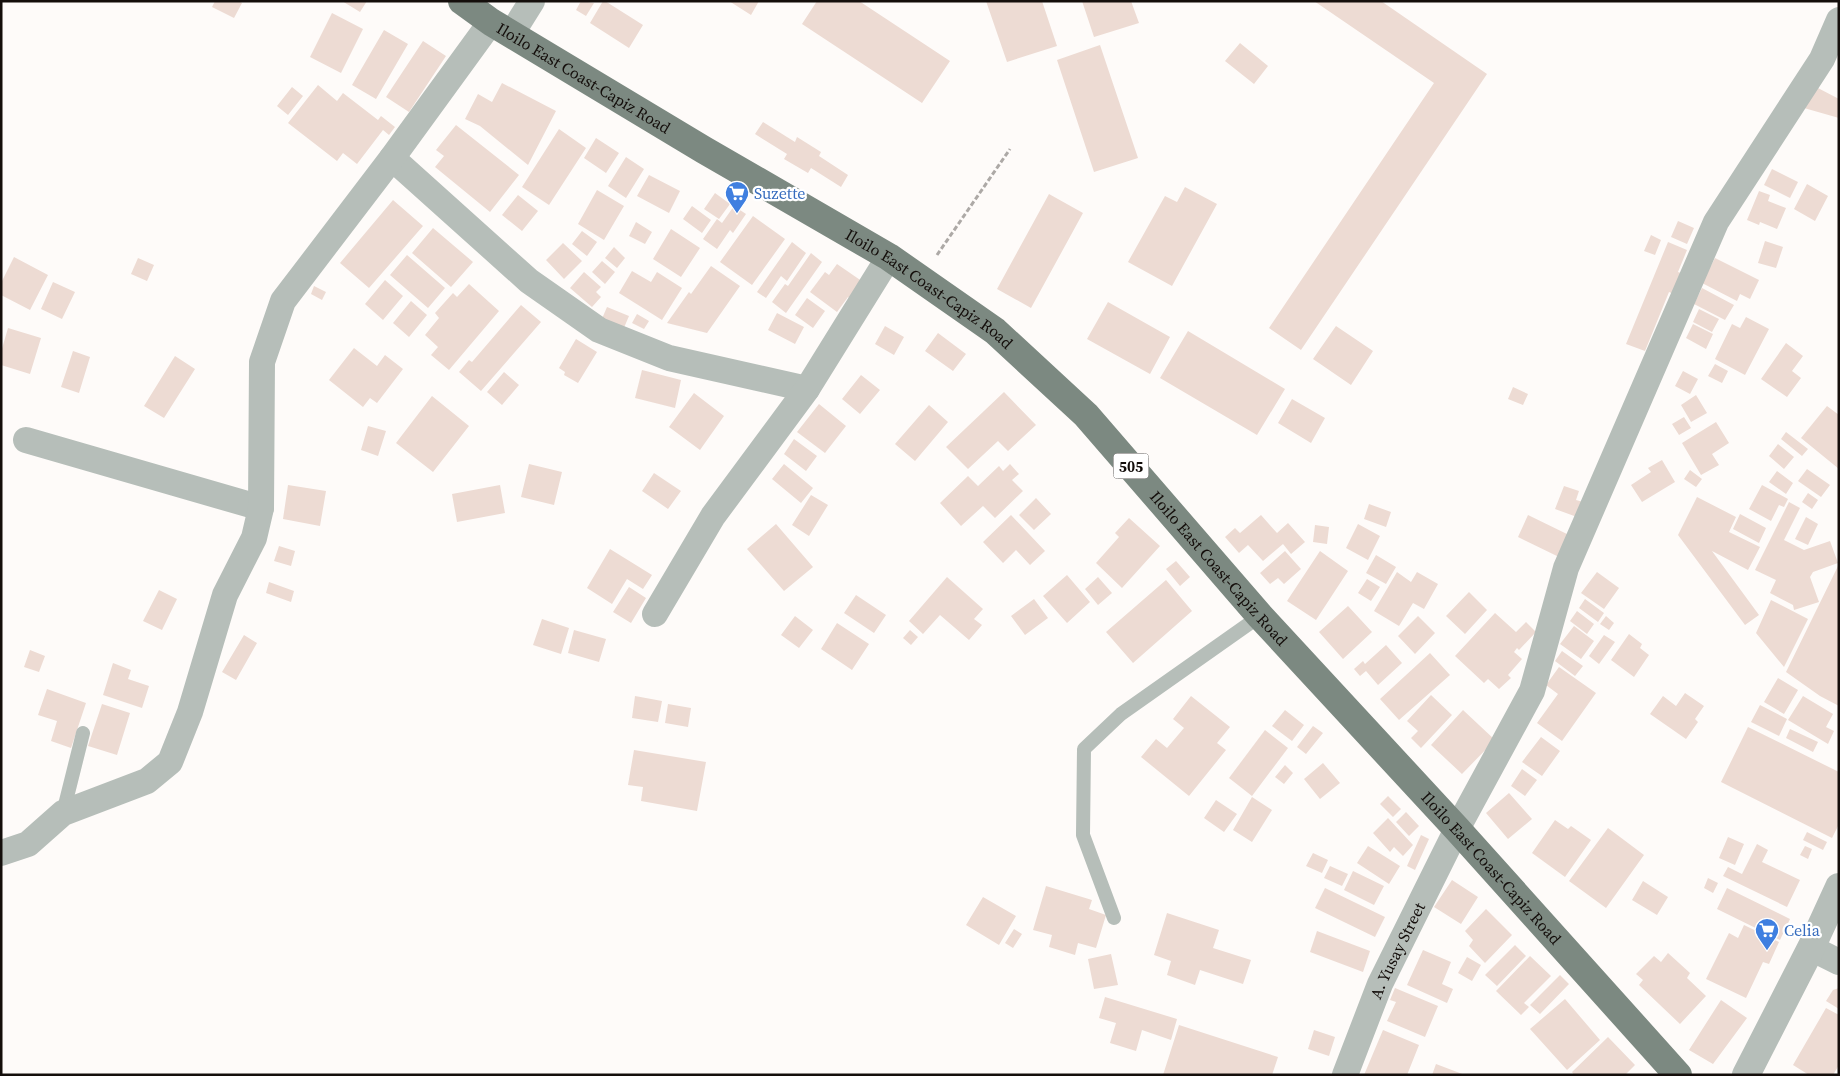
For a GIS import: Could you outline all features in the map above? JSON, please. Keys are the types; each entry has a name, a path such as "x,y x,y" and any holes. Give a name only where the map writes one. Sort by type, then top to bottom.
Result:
{"main road":[{"name":"Iloilo East Coast-Capiz Road","path":"462,1 501,27 704,150 889,257 995,331 1086,415 1260,616 1457,829 1678,1075"}],"street":[{"path":"1,854 28,844 63,813 147,781 170,762 190,712 226,595 254,538 260,508 262,362 283,300 392,158 501,27 532,1"},
{"name":"A. Yusay Street","path":"1345,1075 1380,984 1457,829 1532,691 1566,568 1716,222 1822,59 1839,20"},
{"path":"392,158 529,282 600,330 669,358 807,388"},
{"path":"655,614 713,516 807,388 889,257"},
{"path":"26,440 260,508"},
{"path":"1746,1075 1811,948 1839,887"},
{"path":"1811,948 1839,962"}],"lane":[{"path":"1114,918 1083,835 1084,749 1121,714 1260,616"},
{"path":"63,813 83,732"}],"path":[{"path":"920,279 1010,148"}],"building":[{"path":"215,1 239,1 242,3 234,18 212,7"},
{"path":"342,1 367,1 360,12"},
{"path":"581,1 594,3 586,16 576,10"},
{"path":"603,1 643,25 629,48 590,23"},
{"path":"729,1 759,1 751,15"},
{"path":"817,1 859,1 950,61 922,103 802,24"},
{"path":"986,1 1042,1 1057,46 1007,62"},
{"path":"1082,1 1131,1 1139,23 1094,37"},
{"path":"1314,1 1381,1 1487,74 1301,350 1269,328 1434,83"},
{"path":"332,13 363,29 341,73 310,57"},
{"path":"384,30 408,44 376,99 352,85"},
{"path":"423,41 446,56 409,112 386,97"},
{"path":"1240,43 1268,66 1254,84 1225,61"},
{"path":"1100,45 1138,158 1094,172 1057,60"},
{"path":"502,83 556,111 528,165 480,126 465,119 478,94 492,102"},
{"path":"318,85 337,101 343,93 378,120 381,116 395,127 389,135 383,130 357,164 343,153 337,161 288,123"},
{"path":"292,87 303,96 288,115 277,106"},
{"path":"1816,87 1839,99 1839,118 1804,108"},
{"path":"763,122 795,142 797,137 821,152 819,156 848,175 841,187 811,168 808,173 784,159 787,154 755,134"},
{"path":"456,125 519,175 490,212 435,167 444,156 436,150"},
{"path":"559,129 586,148 549,205 522,187"},
{"path":"596,138 619,153 606,173 584,158"},
{"path":"626,157 644,169 626,198 608,186"},
{"path":"1772,169 1798,182 1790,198 1764,185"},
{"path":"649,175 680,191 669,213 637,196"},
{"path":"1807,184 1828,196 1815,221 1794,209"},
{"path":"1185,187 1217,204 1172,286 1128,262 1165,196 1177,202"},
{"path":"597,190 624,206 604,240 578,224"},
{"path":"1759,191 1770,195 1768,201 1786,208 1777,229 1760,222 1759,225 1747,220"},
{"path":"715,193 730,204 719,219 704,209"},
{"path":"1049,194 1083,213 1031,308 997,289"},
{"path":"518,195 538,211 522,231 502,215"},
{"path":"393,200 423,226 369,288 340,263"},
{"path":"692,206 711,220 702,233 683,219"},
{"path":"734,206 746,214 733,233 730,230 717,249 703,239 717,219 722,223"},
{"path":"753,216 785,239 752,285 720,262"},
{"path":"1678,221 1694,228 1687,244 1671,237"},
{"path":"636,222 652,232 645,244 629,236"},
{"path":"433,228 473,262 451,287 412,253"},
{"path":"671,229 700,248 681,277 653,259"},
{"path":"582,231 597,242 587,256 572,244"},
{"path":"1651,235 1661,240 1655,255 1644,251"},
{"path":"1765,241 1783,247 1776,268 1758,263"},
{"path":"792,242 806,253 787,281 781,276 766,298 757,292"},
{"path":"1668,242 1687,250 1678,272 1684,274 1676,295 1669,292 1645,351 1626,344"},
{"path":"563,243 582,261 564,279 546,260"},
{"path":"614,247 625,258 617,268 605,258"},
{"path":"811,253 822,262 786,313 772,302 785,284 788,286"},
{"path":"407,255 445,288 428,308 390,275"},
{"path":"14,257 48,275 30,310 1,295 1,283"},
{"path":"138,258 154,265 147,281 131,274"},
{"path":"1715,258 1759,280 1750,299 1740,294 1737,301 1702,283"},
{"path":"602,261 615,272 605,284 592,272"},
{"path":"837,264 866,284 854,302 848,297 837,312 810,292 825,272 829,275"},
{"path":"711,266 740,286 707,333 667,323 689,292 691,294"},
{"path":"632,271 651,282 657,272 682,288 662,320 619,293"},
{"path":"584,272 601,287 596,292 601,297 592,307 570,288"},
{"path":"385,280 403,296 383,320 365,304"},
{"path":"53,282 75,292 62,319 41,309"},
{"path":"469,284 499,311 449,370 431,355 438,347 425,335 439,318 435,313 453,293 457,297"},
{"path":"314,286 326,292 322,300 311,294"},
{"path":"1702,288 1734,305 1725,320 1694,304"},
{"path":"807,298 825,311 813,328 795,315"},
{"path":"411,301 427,315 409,337 393,323"},
{"path":"1108,302 1170,337 1150,374 1087,339"},
{"path":"521,305 541,322 481,391 459,372 469,360 472,362"},
{"path":"607,307 629,316 623,330 601,321"},
{"path":"1699,309 1719,319 1712,332 1693,322"},
{"path":"777,313 804,327 795,344 768,330"},
{"path":"637,314 649,321 644,329 632,323"},
{"path":"1746,317 1769,329 1745,375 1715,359 1732,324 1740,328"},
{"path":"1693,324 1713,334 1706,349 1686,338"},
{"path":"885,326 904,337 894,355 875,344"},
{"path":"1336,326 1373,351 1351,385 1313,359"},
{"path":"8,328 41,338 30,374 1,365 1,352"},
{"path":"1188,331 1285,389 1257,435 1160,378"},
{"path":"938,333 966,354 953,371 925,351"},
{"path":"576,339 597,352 578,383 564,375 565,372 559,368"},
{"path":"1786,343 1803,356 1792,371 1801,378 1787,397 1761,379"},
{"path":"354,348 377,366 385,355 403,369 377,403 370,398 363,407 329,380"},
{"path":"73,351 90,357 79,393 61,387"},
{"path":"175,356 195,369 164,418 144,406"},
{"path":"1715,364 1728,371 1722,383 1708,376"},
{"path":"642,370 681,380 675,408 635,398"},
{"path":"1683,371 1698,379 1690,394 1675,386"},
{"path":"504,372 519,385 502,405 487,392"},
{"path":"861,375 880,390 860,414 842,399"},
{"path":"1513,387 1528,394 1523,405 1508,399"},
{"path":"1004,392 1036,425 1008,451 998,441 968,469 946,447"},
{"path":"694,393 724,416 700,450 669,427"},
{"path":"1696,395 1707,413 1691,422 1681,405"},
{"path":"432,396 469,426 433,472 396,443"},
{"path":"1292,399 1325,418 1311,443 1278,423"},
{"path":"819,404 846,426 825,453 797,432"},
{"path":"929,405 948,422 915,461 895,444"},
{"path":"1827,406 1839,415 1839,469 1801,438"},
{"path":"1684,417 1691,428 1679,435 1672,424"},
{"path":"1716,422 1729,443 1712,454 1719,465 1701,475 1682,443"},
{"path":"368,426 386,431 378,456 361,450"},
{"path":"1786,432 1808,449 1802,456 1781,439"},
{"path":"794,439 817,456 806,471 784,454"},
{"path":"1778,444 1794,457 1784,469 1769,456"},
{"path":"1662,460 1675,482 1642,502 1631,485 1651,472 1648,468"},
{"path":"529,464 562,472 554,505 521,497"},
{"path":"784,464 813,488 801,503 772,479"},
{"path":"1010,464 1019,474 1012,480 1023,491 995,518 983,506 961,526 940,503 968,476 978,486 999,466 1003,471"},
{"path":"1807,469 1830,485 1821,497 1798,481"},
{"path":"1690,470 1702,479 1696,487 1684,479"},
{"path":"1777,471 1793,483 1786,494 1769,482"},
{"path":"654,473 681,491 668,509 642,491"},
{"path":"288,485 326,491 320,526 283,519"},
{"path":"500,485 505,513 457,522 452,494"},
{"path":"1762,485 1788,499 1784,507 1779,505 1771,521 1749,509"},
{"path":"1564,486 1579,491 1576,500 1583,502 1577,517 1555,509"},
{"path":"1808,493 1818,500 1812,509 1802,502"},
{"path":"811,495 828,505 809,536 792,525"},
{"path":"1697,497 1736,517 1729,532 1760,547 1748,570 1712,551 1759,615 1745,625 1678,535"},
{"path":"1036,498 1051,514 1034,530 1019,515"},
{"path":"1789,502 1800,508 1784,540 1804,550 1830,541 1838,563 1813,572 1810,577 1819,602 1794,610 1793,605 1770,593 1776,580 1755,570"},
{"path":"1369,504 1391,512 1386,527 1364,519"},
{"path":"1740,514 1766,528 1759,543 1733,529"},
{"path":"1011,515 1045,551 1030,565 1016,550 1003,563 983,542"},
{"path":"1261,515 1277,533 1288,523 1305,542 1291,554 1283,544 1263,561 1248,545 1239,553 1225,537 1235,528 1240,533"},
{"path":"1528,515 1569,535 1559,557 1518,537"},
{"path":"1806,517 1818,524 1808,545 1795,539"},
{"path":"1129,518 1160,546 1122,588 1096,563 1119,537 1115,533"},
{"path":"776,524 813,567 784,591 747,549"},
{"path":"1358,524 1380,536 1368,560 1346,548"},
{"path":"1315,525 1329,527 1327,544 1313,542"},
{"path":"279,546 295,551 291,566 274,561"},
{"path":"610,549 652,575 643,589 627,579 612,604 587,588"},
{"path":"1285,551 1301,569 1284,584 1278,578 1270,584 1260,573"},
{"path":"1320,551 1348,571 1316,620 1287,601"},
{"path":"1376,555 1396,567 1386,584 1366,573"},
{"path":"1176,561 1190,577 1180,586 1166,569"},
{"path":"1839,564 1839,706 1820,696 1786,672"},
{"path":"1397,572 1411,582 1417,572 1438,584 1424,609 1413,603 1399,626 1374,611"},
{"path":"1597,572 1619,588 1604,609 1581,593"},
{"path":"1067,575 1090,602 1067,623 1043,596"},
{"path":"947,577 983,609 974,619 982,625 969,640 940,615 923,634 909,621"},
{"path":"1098,577 1112,593 1098,605 1085,589"},
{"path":"1367,579 1380,587 1371,601 1358,593"},
{"path":"1166,580 1192,611 1133,663 1106,632"},
{"path":"269,582 294,591 291,602 266,593"},
{"path":"629,587 646,598 631,623 613,612"},
{"path":"159,590 177,599 162,630 143,621"},
{"path":"1469,592 1487,610 1465,634 1446,616"},
{"path":"856,595 886,615 874,633 844,613"},
{"path":"1034,599 1048,618 1025,635 1011,616"},
{"path":"1585,599 1604,613 1598,622 1579,608"},
{"path":"1771,600 1808,619 1784,667 1756,633"},
{"path":"1348,606 1372,632 1343,659 1319,632"},
{"path":"1577,611 1594,624 1587,634 1570,621"},
{"path":"1495,613 1516,632 1526,622 1536,632 1519,650 1517,648 1514,652 1522,659 1508,675 1511,678 1499,689 1488,679 1484,683 1455,656"},
{"path":"795,616 813,630 799,648 781,635"},
{"path":"1418,616 1435,633 1415,654 1398,636"},
{"path":"1606,616 1614,623 1609,630 1600,624"},
{"path":"542,619 569,628 561,654 533,645"},
{"path":"837,623 869,644 852,670 821,649"},
{"path":"1574,626 1594,641 1581,659 1560,644"},
{"path":"574,630 606,639 599,662 568,653"},
{"path":"910,630 918,637 911,645 903,638"},
{"path":"1629,634 1642,644 1640,648 1649,655 1634,677 1611,660"},
{"path":"244,635 257,643 236,680 222,672"},
{"path":"1604,635 1615,642 1599,664 1589,656"},
{"path":"1386,645 1402,663 1378,685 1366,671 1360,676 1354,669 1363,661 1365,664"},
{"path":"30,650 45,656 39,672 24,667"},
{"path":"1562,651 1583,666 1575,676 1555,661"},
{"path":"1430,653 1450,675 1399,720 1380,699"},
{"path":"113,663 131,670 128,679 149,686 142,708 103,695"},
{"path":"1559,667 1596,693 1562,741 1537,723 1558,694 1546,685"},
{"path":"1778,678 1798,690 1784,714 1764,702"},
{"path":"47,689 86,703 71,748 51,741 57,721 38,715"},
{"path":"1685,693 1704,706 1695,719 1698,722 1686,739 1650,714 1663,696 1676,706"},
{"path":"1431,695 1452,715 1421,748 1411,738 1418,731 1407,721"},
{"path":"635,696 662,701 658,722 632,718"},
{"path":"1191,696 1230,727 1217,743 1226,750 1189,796 1141,757 1156,739 1167,748 1184,728 1173,719"},
{"path":"1803,696 1833,714 1826,727 1834,731 1828,744 1788,720"},
{"path":"102,704 130,713 117,755 88,746"},
{"path":"668,704 691,708 688,727 665,723"},
{"path":"1760,705 1787,719 1779,736 1751,722"},
{"path":"1285,710 1304,725 1292,741 1272,726"},
{"path":"1463,710 1495,740 1462,774 1431,745"},
{"path":"1313,726 1323,733 1306,754 1297,747"},
{"path":"1748,727 1839,772 1839,824 1832,838 1721,782"},
{"path":"1790,729 1818,742 1813,752 1786,738"},
{"path":"1265,730 1288,748 1252,796 1229,778"},
{"path":"1541,737 1560,751 1542,776 1522,762"},
{"path":"634,750 706,762 697,811 641,801 643,787 628,785"},
{"path":"1323,763 1340,783 1320,799 1304,779"},
{"path":"1285,765 1293,773 1284,784 1275,777"},
{"path":"1522,769 1537,780 1525,796 1511,786"},
{"path":"1509,793 1532,819 1508,839 1486,813"},
{"path":"1388,796 1401,809 1393,817 1380,804"},
{"path":"1252,797 1272,810 1252,842 1233,830"},
{"path":"1216,800 1237,814 1224,832 1204,818"},
{"path":"1406,812 1419,826 1409,836 1396,822"},
{"path":"1388,818 1413,845 1403,856 1394,847 1390,852 1373,833"},
{"path":"1555,820 1568,829 1571,826 1591,840 1565,877 1532,853"},
{"path":"1608,828 1644,855 1606,908 1569,881"},
{"path":"1807,832 1827,842 1823,850 1803,840"},
{"path":"1421,835 1429,839 1415,870 1407,866"},
{"path":"1728,837 1744,844 1735,865 1719,858"},
{"path":"1757,844 1768,850 1762,862 1800,880 1787,907 1723,876 1728,867 1742,874"},
{"path":"1368,846 1400,866 1389,884 1357,863"},
{"path":"1805,846 1812,849 1808,859 1800,855"},
{"path":"1313,853 1328,860 1322,873 1306,866"},
{"path":"1330,866 1348,874 1342,886 1324,878"},
{"path":"1353,871 1384,886 1374,905 1344,890"},
{"path":"1708,878 1718,883 1713,893 1704,888"},
{"path":"1452,880 1478,897 1461,924 1434,907"},
{"path":"1643,881 1668,897 1657,915 1632,900"},
{"path":"1046,886 1092,900 1089,909 1106,915 1096,948 1078,943 1075,955 1049,947 1052,935 1033,930"},
{"path":"1325,888 1385,917 1375,937 1315,908"},
{"path":"1727,888 1790,919 1780,940 1717,909"},
{"path":"983,897 1016,916 999,945 966,925"},
{"path":"1486,909 1512,935 1485,963 1469,946 1473,940 1465,931"},
{"path":"1167,913 1219,930 1213,948 1251,960 1243,984 1200,970 1195,985 1167,975 1171,961 1154,955"},
{"path":"1744,925 1779,942 1769,964 1763,962 1746,998 1706,979 1729,933 1738,938"},
{"path":"1014,929 1022,934 1013,948 1005,943"},
{"path":"1317,931 1370,951 1363,972 1310,952"},
{"path":"1515,945 1526,956 1497,986 1485,975"},
{"path":"1423,950 1451,962 1442,984 1453,989 1447,1003 1407,985"},
{"path":"1668,953 1690,973 1687,978 1706,996 1680,1024 1639,985 1643,980 1636,974 1654,956 1661,962"},
{"path":"1111,954 1118,985 1094,989 1088,959"},
{"path":"1530,956 1551,976 1524,1003 1529,1007 1521,1015 1496,991"},
{"path":"1467,957 1481,965 1472,981 1458,973"},
{"path":"1560,975 1569,984 1540,1014 1530,1005"},
{"path":"1395,988 1438,1006 1425,1037 1387,1021 1396,1002 1390,1000"},
{"path":"1839,988 1839,1009 1826,1001 1833,990"},
{"path":"1105,997 1177,1019 1171,1040 1142,1030 1136,1051 1110,1043 1116,1023 1099,1018"},
{"path":"1565,999 1600,1040 1567,1070 1530,1029"},
{"path":"1721,1000 1747,1018 1713,1064 1689,1050"},
{"path":"1826,1008 1839,1015 1839,1065 1833,1075 1809,1075 1793,1065"},
{"path":"1179,1025 1278,1057 1272,1075 1163,1075"},
{"path":"1314,1030 1335,1037 1329,1056 1308,1049"},
{"path":"1383,1030 1419,1045 1407,1075 1364,1075"},
{"path":"1608,1037 1635,1065 1625,1075 1574,1075 1572,1072"},
{"path":"1436,1064 1465,1075 1432,1075"}],"place":[{"name":"Suzette","path":"737,214"},
{"name":"Celia","path":"1767,951"}]}
